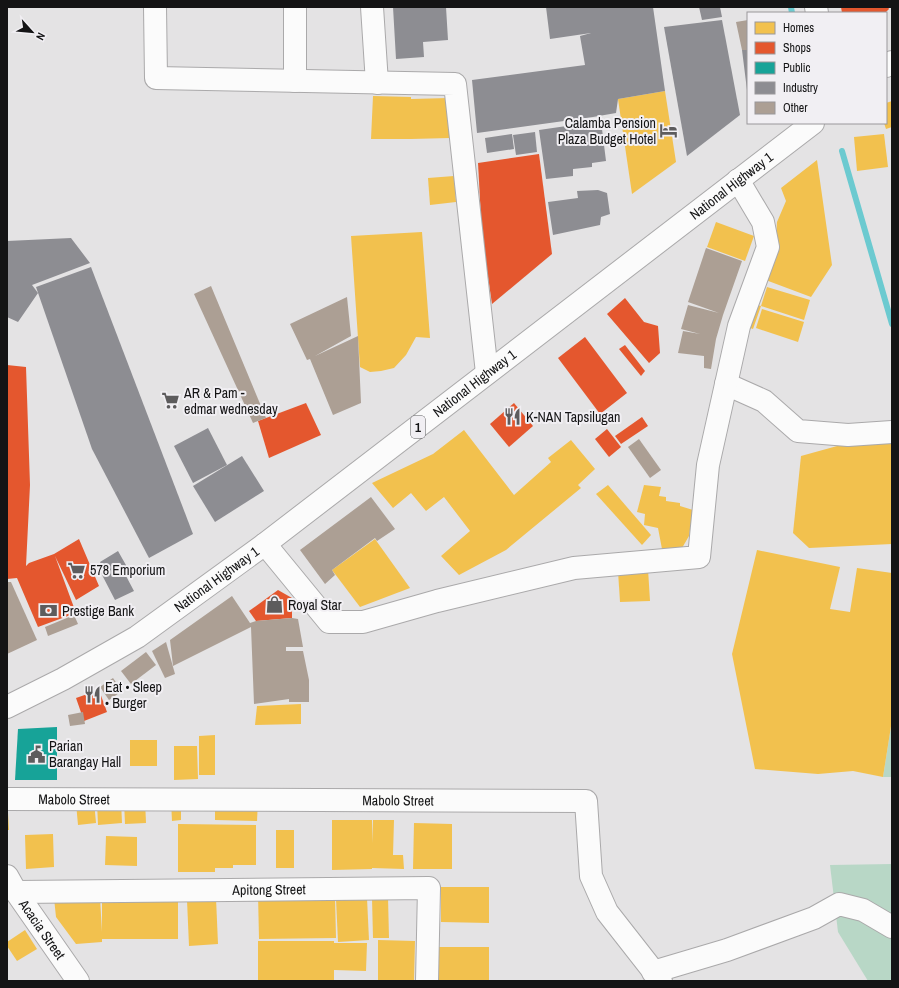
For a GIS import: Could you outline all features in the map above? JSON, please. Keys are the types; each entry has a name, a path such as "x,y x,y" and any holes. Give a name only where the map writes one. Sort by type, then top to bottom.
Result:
{"main road":[{"path":"156,7 156,78 454,84 488,373"},
{"path":"295,7 296,81"},
{"path":"372,7 377,83"},
{"name":"National Highway 1","path":"7,707 63,679 136,637 265,544 811,124"},
{"path":"265,544 329,622 363,622 437,601 574,568 699,557 708,465 726,384 739,326 768,247 763,222 738,180"},
{"path":"726,384 764,401 798,431 848,435 892,432"},
{"name":"Mabolo Street","path":"7,800 586,801 591,876 607,912 657,976"},
{"name":"Acacia Street","path":"12,884 78,981"},
{"name":"Apitong Street","path":"12,884 429,888 427,981"},
{"path":"657,976 814,918 839,904 863,910 892,927"}],"green space":[{"path":"892,720 892,777 883,777"},
{"path":"892,864 892,981 868,981 838,932 830,865"}],"building: Homes":[{"path":"665,91 676,162 632,194 618,99"},
{"path":"373,96 411,97 411,99 449,98 450,138 371,139"},
{"path":"892,101 892,127 886,129 884,124 887,124 887,103"},
{"path":"884,134 888,167 857,171 854,137"},
{"path":"817,160 832,265 811,297 763,279 775,252 777,222 786,201 781,188"},
{"path":"454,176 456,202 430,205 428,178"},
{"path":"716,222 754,236 745,261 707,247"},
{"path":"422,232 430,338 416,337 406,355 394,368 370,372 360,367 351,236"},
{"path":"767,287 810,300 804,320 761,306"},
{"path":"750,303 761,306 753,329 742,325"},
{"path":"762,309 804,322 798,342 756,328"},
{"path":"464,430 514,495 551,462 548,458 571,440 595,469 578,485 581,488 506,550 459,575 441,556 470,531 444,497 426,511 411,493 393,508 372,483 433,454"},
{"path":"892,440 892,544 809,548 793,533 801,456 848,443"},
{"path":"608,485 651,535 642,545 596,494"},
{"path":"644,485 661,487 659,496 666,497 666,501 680,503 680,506 693,510 689,536 682,548 662,549 658,528 644,525 645,514 637,512"},
{"path":"375,539 410,588 360,607 332,570"},
{"path":"757,550 840,567 830,609 850,612 857,568 892,573 892,720 883,777 853,771 818,774 755,769 732,654"},
{"path":"648,569 650,601 620,602 618,571"},
{"path":"301,704 301,724 255,725 257,706"},
{"path":"215,735 215,775 199,775 199,736"},
{"path":"130,740 157,740 157,766 130,766"},
{"path":"174,746 197,746 198,779 174,780"},
{"path":"145,800 146,823 125,824 124,801"},
{"path":"94,801 96,823 78,825 76,803"},
{"path":"121,801 122,823 98,825 97,802"},
{"path":"171,801 181,801 181,820 172,821"},
{"path":"215,801 258,801 257,821 215,820"},
{"path":"8,813 9,830 7,830"},
{"path":"332,820 372,820 372,843 373,820 394,820 393,855 403,855 404,869 372,868 332,870"},
{"path":"414,823 452,824 452,869 413,869"},
{"path":"178,824 256,825 256,865 233,865 233,868 215,868 215,872 178,872"},
{"path":"276,830 294,830 294,868 276,868"},
{"path":"53,834 54,867 26,869 25,835"},
{"path":"106,836 137,837 137,866 105,865"},
{"path":"441,887 489,887 489,923 441,922"},
{"path":"258,894 335,897 336,938 259,939"},
{"path":"388,897 389,938 373,938 372,898"},
{"path":"54,898 100,898 102,932 102,901 178,901 178,939 102,939 102,942 76,944 56,917"},
{"path":"216,898 218,944 189,946 187,900"},
{"path":"367,898 369,940 338,942 336,899"},
{"path":"25,930 37,949 17,961 7,946 7,942"},
{"path":"378,940 415,941 414,981 378,981"},
{"path":"258,941 334,941 334,943 367,943 366,971 334,970 334,981 258,981"},
{"path":"437,947 489,947 489,981 436,981"}],"building: Shops":[{"path":"841,7 888,7 889,9 886,12 842,12"},
{"path":"539,154 552,254 492,304 482,236 478,163"},
{"path":"625,298 644,322 658,326 660,353 649,363 607,314"},
{"path":"585,337 627,393 600,414 558,358"},
{"path":"625,345 645,371 641,376 619,349"},
{"path":"7,365 26,367 30,485 26,566 29,563 54,554 79,539 99,586 76,600 55,556 76,613 38,627 17,578 7,579"},
{"path":"306,403 321,435 269,458 258,421"},
{"path":"514,403 533,426 509,447 490,424"},
{"path":"642,417 648,426 621,444 615,436"},
{"path":"607,429 621,447 609,457 595,439"},
{"name":"Royal Star","path":"278,590 292,598 292,618 256,621 249,611"},
{"path":"99,690 107,712 84,721 76,698"}],"building: Public":[{"name":"Parian Barangay Hall","path":"57,727 57,780 15,780 18,729"}],"building: Industry":[{"path":"393,7 446,7 448,40 423,42 424,57 396,59"},
{"path":"546,7 653,7 665,91 618,99 616,113 477,133 472,80 585,65 580,36 591,33 550,39"},
{"path":"699,7 720,7 722,17 702,20"},
{"path":"722,20 740,115 687,156 664,27"},
{"path":"742,50 747,50 747,90"},
{"path":"601,121 606,161 592,163 592,167 573,169 573,176 546,179 539,130"},
{"path":"535,132 537,152 516,155 513,135"},
{"path":"512,134 514,149 487,153 485,138"},
{"path":"598,190 607,193 610,214 601,217 600,225 553,235 548,202 578,198 577,191"},
{"path":"71,238 90,263 32,285 38,293 18,322 7,317 7,241"},
{"path":"91,267 193,534 149,558 92,449 36,287"},
{"path":"208,428 227,465 193,483 174,446"},
{"path":"242,456 264,491 215,522 193,486"},
{"path":"118,551 131,574 126,576 134,591 115,600 101,573 105,571 100,562"}],"building: Other":[{"path":"747,20 747,50 742,50 736,22"},
{"path":"706,248 742,261 716,339 711,369 704,368 704,356 678,353 683,331 700,334 681,329 688,305 719,313 688,302"},
{"path":"211,286 266,418 253,423 194,294"},
{"path":"347,297 351,336 315,356 358,336 361,403 333,415 310,359 307,360 290,324"},
{"path":"639,439 661,470 650,478 628,447"},
{"path":"371,497 395,529 377,541 375,538 332,570 335,575 325,584 300,550"},
{"path":"7,582 11,582 37,640 7,654"},
{"path":"232,596 250,623 256,621 292,618 298,619 303,647 286,647 286,651 303,651 309,680 309,702 289,702 289,699 254,704 251,627 173,666 170,640"},
{"path":"74,615 78,624 48,636 45,627"},
{"path":"166,642 175,674 165,678 152,651"},
{"path":"146,652 156,665 131,684 121,671"},
{"path":"113,678 122,691 109,700 100,687"},
{"path":"83,712 85,724 70,726 68,715"}],"waterway":[{"path":"791,7 792,12"},
{"path":"842,151 892,324"}],"place":[{"name":"Calamba Pension Plaza Budget Hotel","path":"669,131"},
{"name":"AR & Pam - edmar wednesday","path":"171,401"},
{"name":"K-NAN Tapsilugan","path":"513,417"},
{"name":"578 Emporium","path":"77,570"},
{"name":"Royal Star","path":"275,605"},
{"name":"Prestige Bank","path":"49,611"},
{"name":"Eat • Sleep • Burger","path":"92,695"},
{"name":"Parian Barangay Hall","path":"36,754"}]}
